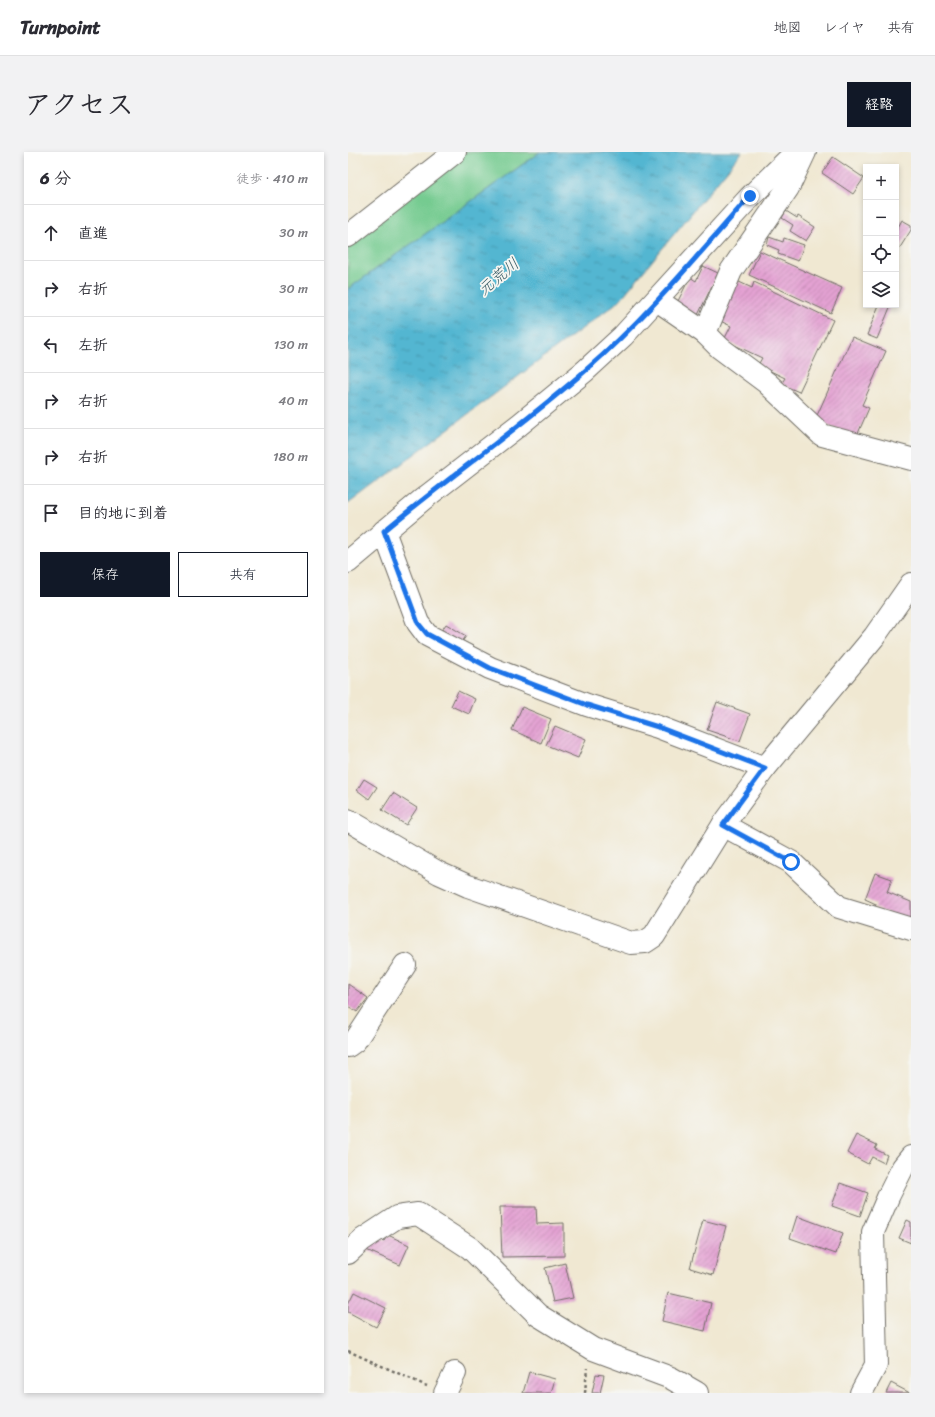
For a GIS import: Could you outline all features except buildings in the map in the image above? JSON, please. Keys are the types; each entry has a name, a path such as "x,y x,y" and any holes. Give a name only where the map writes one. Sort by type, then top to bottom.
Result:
{"street":[{"path":"348,236 454,152"},
{"path":"348,562 422,500 519,425 585,371 623,336 750,196 796,152"},
{"path":"705,333 731,271 788,188 805,152"},
{"path":"657,300 705,333 720,348 767,384 822,435 911,459"},
{"path":"384,531 418,623 427,634 490,668 587,705 658,727 765,768"},
{"path":"348,820 439,873 468,886 631,943 645,942 654,936 723,825 765,768 874,637 911,584"},
{"path":"723,825 791,862 840,907 911,929"},
{"path":"348,1046 355,1041 405,965"},
{"path":"861,1393 876,1365 873,1232 903,1167 911,1157"},
{"path":"348,1253 362,1240 397,1217 418,1214 470,1248 538,1315 593,1349 671,1378 697,1393"},
{"path":"438,1390 455,1373"}],"path":[{"path":"585,1393 587,1361 593,1349"},
{"path":"348,1351 438,1390"}],"green space":[{"path":"454,152 540,152 348,289 348,237"}],"water":[{"name":"元荒川","path":"540,152 742,152 619,301 348,504 348,289"}],"route":[{"path":"750,196 657,300 623,336 585,371 384,531 418,623 427,634 490,668 587,705 658,727 765,768 723,825 791,862"}]}
